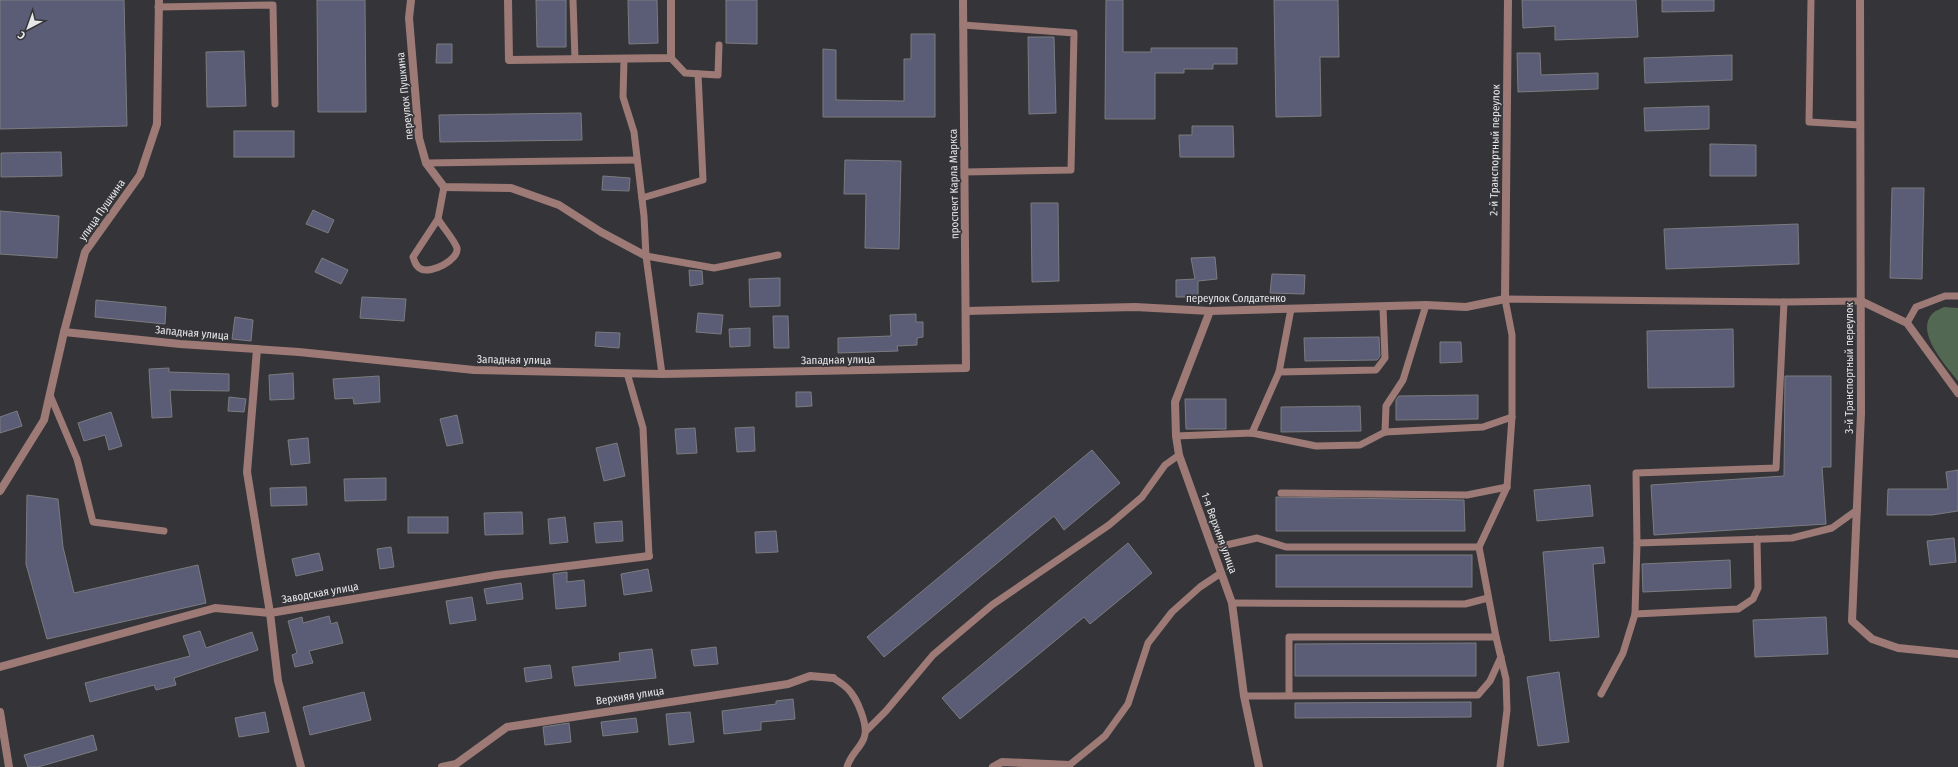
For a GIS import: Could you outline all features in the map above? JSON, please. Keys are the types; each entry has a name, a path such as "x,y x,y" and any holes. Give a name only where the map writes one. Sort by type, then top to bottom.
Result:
{"street":[{"name":"переулок Пушкина","path":"411,0 408,18 419,138 426,163 444,187"},
{"path":"508,0 509,60 671,58 671,0"},
{"name":"проспект Карла Маркса","path":"963,0 966,368"},
{"name":"2-й Транспортный переулок","path":"1505,300 1508,0"},
{"name":"3-й Транспортный переулок","path":"1860,0 1861,413 1852,621 1872,639 1898,648 1958,654"},
{"name":"улица Пушкина","path":"0,491 44,420 64,332 85,252 140,175 157,124 158,4"},
{"path":"444,187 511,188 559,205 601,232 646,256"},
{"name":"переулок Солдатенко","path":"966,311 1135,307 1210,311 1426,305 1466,307 1505,300"},
{"path":"1861,301 1907,323 1958,393"},
{"name":"1-я Верхняя улица","path":"1210,311 1175,402 1176,436 1179,455 1232,603 1244,696 1259,767"},
{"name":"Западная улица","path":"64,332 180,344 257,349 474,370 662,374 966,368"},
{"path":"257,349 247,472 270,613 278,681 302,767"},
{"name":"Заводская улица","path":"0,667 215,608 270,613 496,575 649,556"},
{"name":"Верхняя улица","path":"442,767 456,764 507,726 788,684 810,676 833,678"},
{"path":"0,712 9,767"},
{"path":"993,767 1002,762 1068,766"}],"lane":[{"path":"573,0 575,60"},
{"path":"1811,0 1809,122 1860,125"},
{"path":"158,4 273,5 275,104"},
{"path":"963,25 1074,33 1071,170 965,172"},
{"path":"671,58 685,73 718,75 719,45"},
{"path":"624,59 623,97 634,132 642,198 646,256 662,374"},
{"path":"642,198 703,180 698,74"},
{"path":"426,163 637,160"},
{"path":"438,220 457,247 456,255 452,261 428,271 422,270 416,265 413,257 438,220 444,187"},
{"path":"646,256 714,268 778,255"},
{"path":"1907,323 1916,307 1945,296 1958,296"},
{"path":"1500,767 1507,710 1506,679 1488,598 1479,547 1507,488 1512,417 1512,335 1505,300 1784,302 1861,301"},
{"path":"1601,694 1623,653 1635,614 1637,543 1636,473 1776,468 1784,302"},
{"path":"1385,432 1386,406 1403,380 1426,305"},
{"path":"1279,372 1376,370 1385,358 1383,307"},
{"path":"1252,433 1279,372 1291,309"},
{"path":"626,373 643,428 649,556"},
{"path":"50,395 77,459 93,522 164,531"},
{"path":"1176,436 1252,433 1316,446 1360,445 1385,432 1483,427 1512,417"},
{"path":"847,767 849,758 864,740 867,730 886,711 933,655 992,604 1110,525 1142,498 1165,465 1179,455"},
{"path":"1281,493 1467,495 1507,488"},
{"path":"1637,543 1792,538 1832,528 1857,510"},
{"path":"1213,548 1257,538 1286,546 1479,547"},
{"path":"1635,614 1738,609 1743,606 1753,599 1758,588 1757,539"},
{"path":"1068,766 1105,736 1128,704 1148,643 1167,618 1200,587 1221,573"},
{"path":"1232,603 1465,604 1488,598"},
{"path":"1289,695 1289,637 1496,637"},
{"path":"1244,696 1478,695 1490,682 1501,657"},
{"path":"833,678 849,690 858,702 867,730"}],"green space":[{"path":"1944,307 1958,308 1958,381 1934,348 1929,339 1927,329 1928,321 1933,313"}],"building":[{"path":"0,0 124,0 127,126 0,129"},
{"path":"317,0 365,0 366,112 318,112"},
{"path":"536,0 566,0 566,47 537,47"},
{"path":"628,0 657,0 658,43 629,44"},
{"path":"726,0 757,0 757,44 726,43"},
{"path":"1106,0 1123,0 1123,52 1151,52 1151,48 1237,48 1237,64 1213,64 1213,69 1184,69 1184,73 1155,73 1155,119 1105,119"},
{"path":"1274,0 1338,0 1339,57 1320,57 1321,116 1276,117"},
{"path":"1522,0 1636,0 1638,37 1555,40 1555,26 1523,28"},
{"path":"1662,0 1714,0 1714,11 1662,12"},
{"path":"911,34 935,34 935,117 823,117 823,49 836,50 836,100 904,101 904,59 911,59"},
{"path":"1028,37 1054,37 1056,113 1029,114"},
{"path":"437,44 452,44 452,63 436,63"},
{"path":"244,51 246,106 207,107 206,52"},
{"path":"1517,53 1540,53 1541,75 1598,73 1598,89 1518,92"},
{"path":"1732,55 1732,80 1645,83 1644,58"},
{"path":"1709,106 1709,129 1645,131 1644,108"},
{"path":"581,113 582,140 440,142 439,115"},
{"path":"1192,126 1233,126 1234,157 1180,157 1179,135 1192,135"},
{"path":"234,131 294,131 294,157 234,157"},
{"path":"1710,144 1756,145 1756,176 1710,176"},
{"path":"61,152 62,176 1,177 1,153"},
{"path":"845,160 901,161 899,249 865,248 866,194 844,194"},
{"path":"603,176 630,178 629,191 602,190"},
{"path":"1892,188 1924,188 1922,279 1890,278"},
{"path":"1031,203 1058,203 1059,281 1032,282"},
{"path":"313,210 334,220 328,233 306,224"},
{"path":"0,211 59,216 57,258 0,254"},
{"path":"1798,224 1799,264 1666,269 1664,229"},
{"path":"1215,257 1217,279 1198,281 1198,297 1176,297 1176,280 1195,279 1191,258"},
{"path":"322,258 348,270 341,284 315,272"},
{"path":"689,270 702,271 703,284 690,286"},
{"path":"1272,274 1305,275 1304,294 1270,293"},
{"path":"780,278 780,306 750,307 749,279"},
{"path":"362,297 406,299 404,321 360,318"},
{"path":"96,300 166,307 165,324 95,317"},
{"path":"698,313 723,315 721,334 696,332"},
{"path":"916,314 916,322 923,322 923,337 917,338 917,345 897,346 898,351 838,353 838,338 891,336 890,315"},
{"path":"773,316 788,316 789,348 774,348"},
{"path":"235,317 253,320 251,341 232,339"},
{"path":"750,328 750,346 730,347 729,329"},
{"path":"1733,329 1734,387 1648,388 1647,331"},
{"path":"596,332 620,333 619,348 595,346"},
{"path":"1379,337 1380,356 1377,360 1305,361 1304,338"},
{"path":"1440,342 1461,342 1462,362 1440,363"},
{"path":"169,368 169,372 229,374 229,391 170,390 172,417 152,418 149,369"},
{"path":"293,373 294,399 270,400 269,375"},
{"path":"379,376 380,402 354,404 353,398 335,399 333,379"},
{"path":"1785,376 1831,376 1831,467 1822,467 1826,524 1654,535 1651,485 1784,476"},
{"path":"796,392 811,392 812,406 796,407"},
{"path":"1478,395 1478,419 1396,420 1396,400 1399,396"},
{"path":"229,397 246,399 244,412 228,411"},
{"path":"1185,399 1226,399 1226,429 1186,429"},
{"path":"1360,406 1361,431 1281,432 1281,407"},
{"path":"17,411 22,426 0,433 0,417"},
{"path":"111,412 122,446 109,450 105,435 84,441 78,423"},
{"path":"457,415 463,443 447,446 440,419"},
{"path":"754,427 755,451 737,452 735,428"},
{"path":"695,428 697,453 677,454 675,429"},
{"path":"308,438 310,463 291,465 288,440"},
{"path":"617,443 625,476 604,481 596,448"},
{"path":"1092,450 1120,483 1064,530 1054,516 884,657 867,637"},
{"path":"1958,470 1958,511 1932,515 1887,515 1888,489 1948,489 1946,472"},
{"path":"386,478 386,500 345,501 344,479"},
{"path":"1590,485 1593,516 1537,521 1534,490"},
{"path":"306,487 307,505 271,506 270,488"},
{"path":"27,495 58,499 63,547 74,593 198,565 206,603 47,639 26,564"},
{"path":"1276,497 1464,500 1465,531 1276,531"},
{"path":"522,512 523,534 485,535 484,513"},
{"path":"408,517 448,517 448,533 408,533"},
{"path":"565,517 568,542 550,544 548,519"},
{"path":"622,521 623,541 596,543 594,523"},
{"path":"776,531 778,552 756,553 755,532"},
{"path":"1954,538 1956,562 1930,565 1927,541"},
{"path":"1128,543 1152,573 1090,624 1084,617 960,719 942,698"},
{"path":"391,547 394,567 380,569 377,549"},
{"path":"1603,547 1605,563 1593,564 1599,637 1550,641 1543,552"},
{"path":"319,553 323,570 296,576 292,559"},
{"path":"1276,555 1472,555 1472,587 1276,587"},
{"path":"1730,560 1731,588 1643,592 1642,564"},
{"path":"648,569 652,591 624,595 621,574"},
{"path":"567,572 567,582 584,580 586,606 556,609 553,574"},
{"path":"521,583 523,599 487,604 484,589"},
{"path":"472,597 476,620 450,624 446,601"},
{"path":"329,616 331,624 337,622 343,643 309,651 313,663 295,667 292,655 297,653 288,621 302,617 303,623"},
{"path":"1826,617 1828,654 1755,657 1753,620"},
{"path":"200,631 206,648 252,632 258,650 174,678 176,685 156,690 154,685 90,702 85,683 190,656 183,636"},
{"path":"1476,643 1476,676 1295,676 1295,644"},
{"path":"716,647 718,664 694,666 691,650"},
{"path":"652,649 656,678 575,686 572,667 620,661 619,653"},
{"path":"550,665 552,678 526,682 524,668"},
{"path":"1559,672 1569,742 1538,746 1527,677"},
{"path":"364,692 371,720 310,735 303,707"},
{"path":"793,699 795,719 761,722 761,730 724,734 722,711 776,704 776,701"},
{"path":"1471,702 1471,717 1295,718 1295,703"},
{"path":"265,712 269,732 239,737 235,718"},
{"path":"690,712 694,742 669,745 666,714"},
{"path":"636,718 638,732 603,736 601,722"},
{"path":"569,723 571,742 545,745 543,727"},
{"path":"93,735 97,750 38,767 28,767 24,755"}]}
